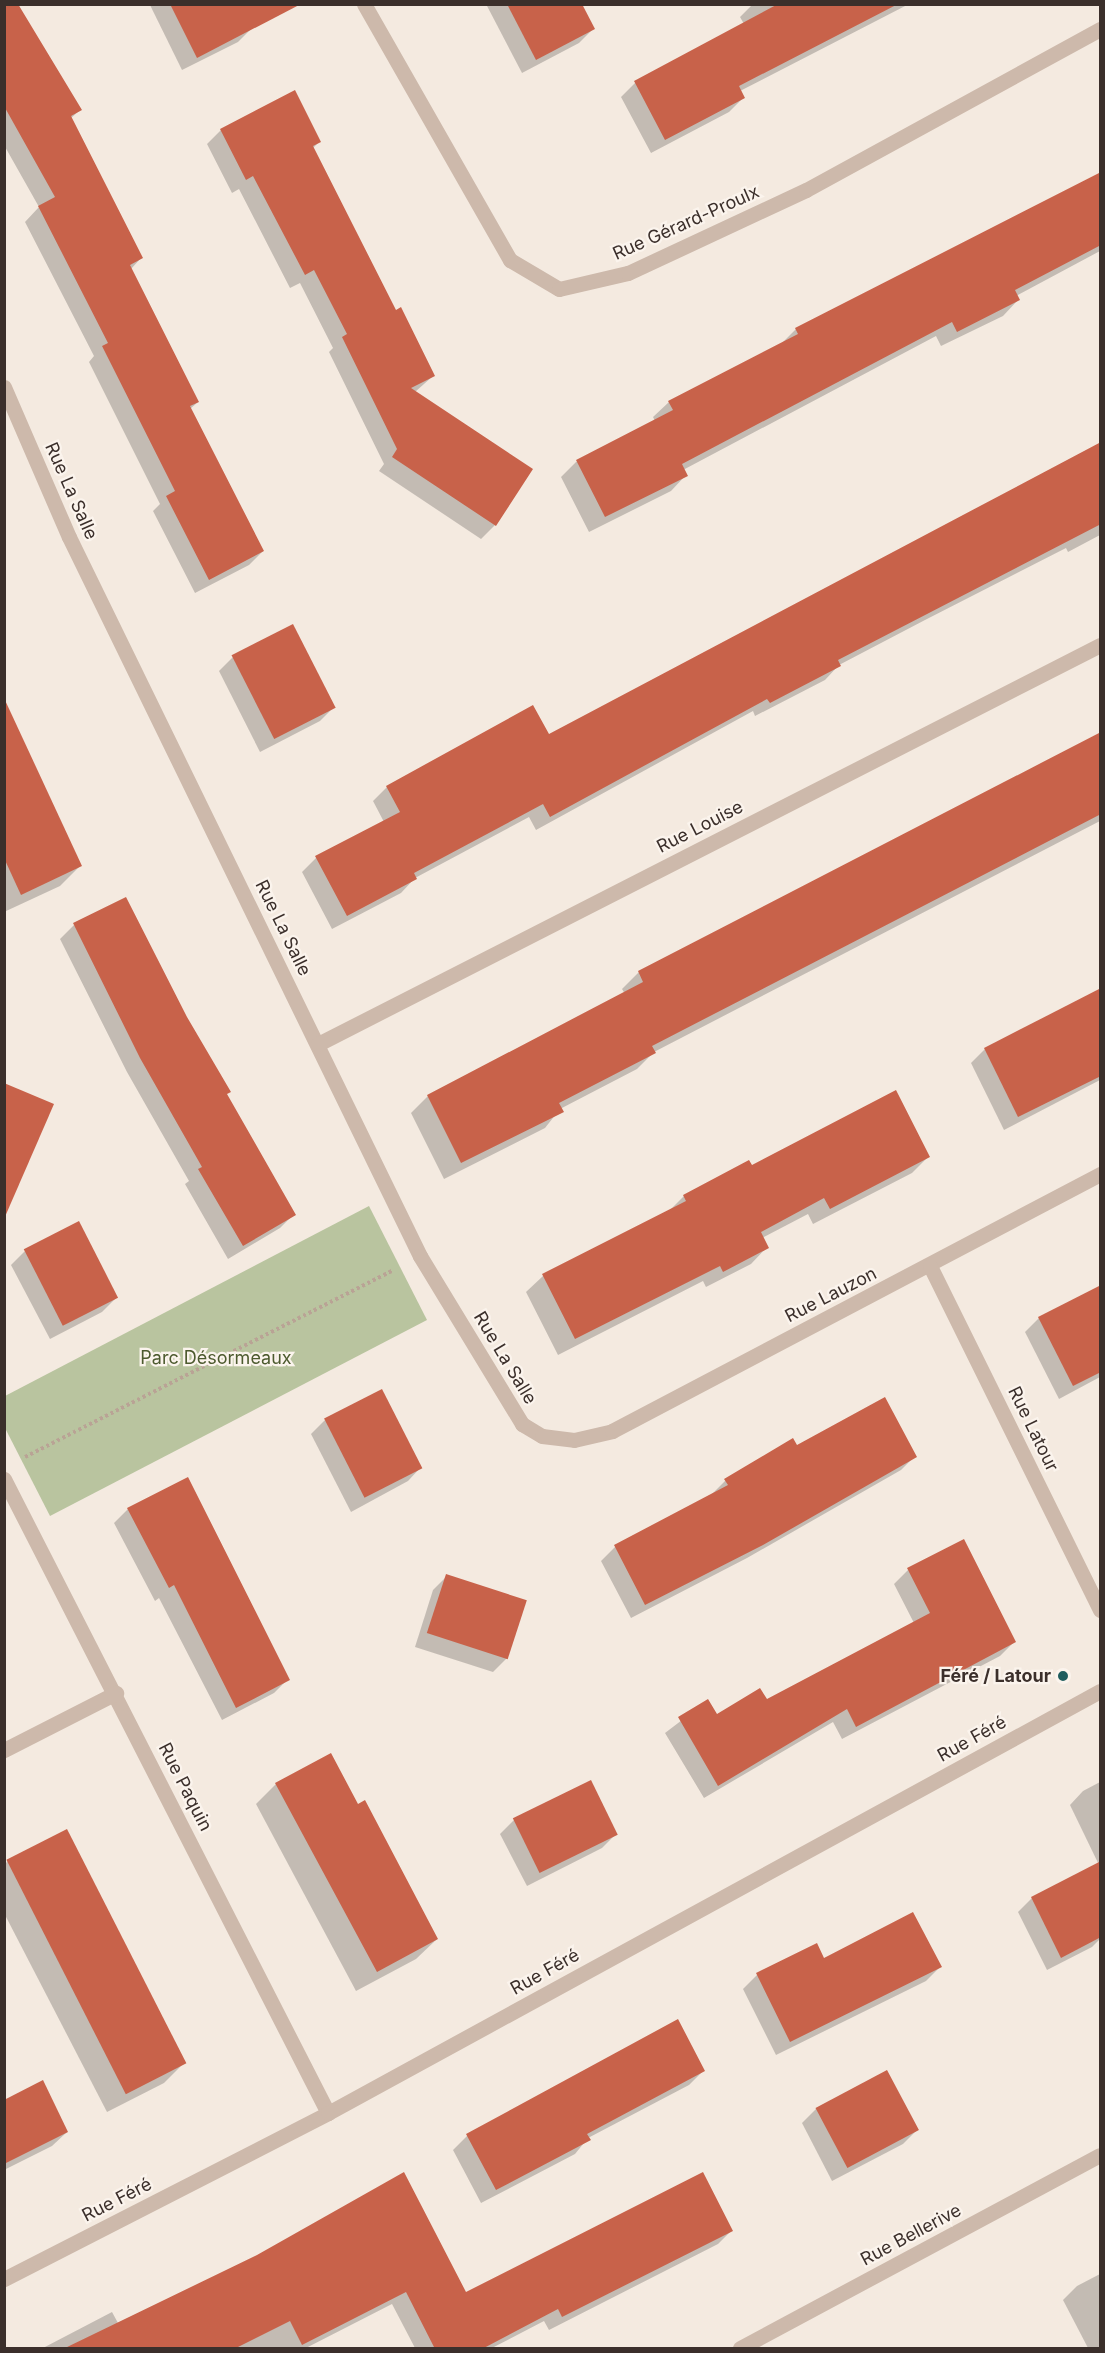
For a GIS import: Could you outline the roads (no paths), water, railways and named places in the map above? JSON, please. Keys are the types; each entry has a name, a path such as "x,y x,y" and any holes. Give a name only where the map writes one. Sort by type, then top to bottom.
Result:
{"street":[{"name":"Rue Gérard-Proulx","path":"364,4 510,260 559,289 628,273 806,190 1101,29"},
{"name":"Rue La Salle","path":"4,387 69,537 420,1256 522,1424 542,1436 574,1440"},
{"name":"Rue Louise","path":"318,1044 1101,645"},
{"name":"Rue Lauzon","path":"574,1440 612,1431 930,1266 1101,1174"},
{"name":"Rue Latour","path":"930,1266 1101,1610"},
{"name":"Rue Paquin","path":"4,1479 116,1693 328,2113"},
{"name":"Rue Féré","path":"4,2279 328,2113 1101,1691"},
{"path":"4,1750 116,1693"},
{"name":"Rue Bellerive","path":"740,2349 1101,2155"}],"place":[{"name":"Féré / Latour","path":"1063,1676"}],"park label":[{"name":"Parc Désormeaux","path":"216,1358"}]}
